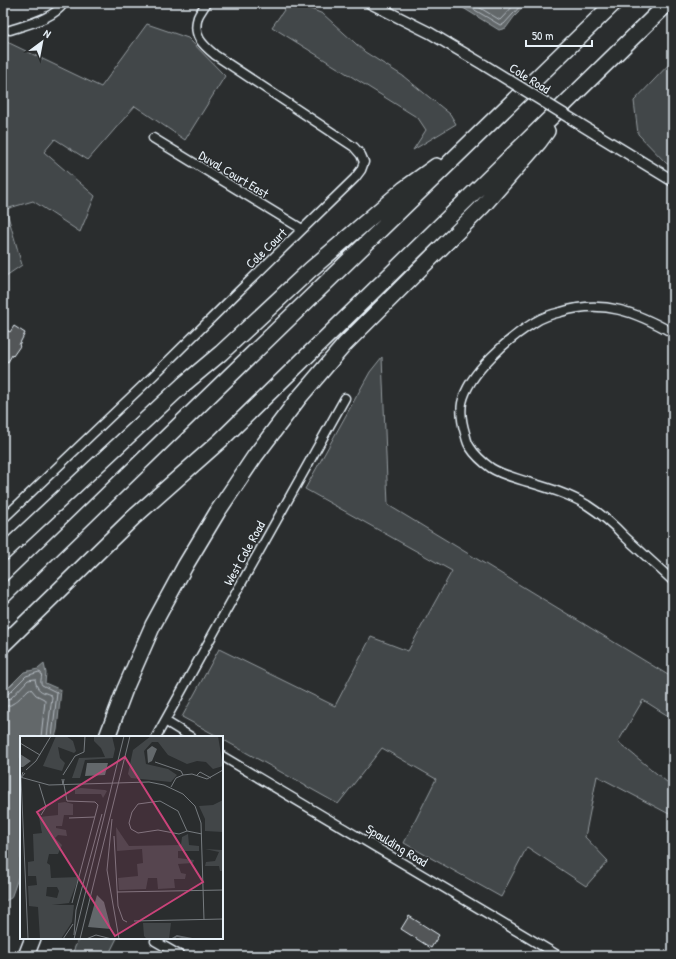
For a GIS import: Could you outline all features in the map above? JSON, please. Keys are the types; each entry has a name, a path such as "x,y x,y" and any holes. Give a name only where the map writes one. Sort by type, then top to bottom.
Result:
{"highway":[{"path":"3,596 614,3"},
{"path":"3,645 133,518 221,440 668,3"},
{"path":"107,736 125,689 153,626 218,511 255,456 298,399 345,344 482,207 539,142 566,102"},
{"path":"3,553 184,384 221,353 334,250 404,189 477,136"},
{"path":"26,956 33,939"},
{"path":"38,956 42,939"}],"street":[{"path":"10,30 42,19 61,7 64,3"},
{"name":"Cole Court","path":"3,519 152,376 355,178 361,170 364,162 361,155 354,147 215,55 204,46 197,34 196,28 198,17 206,3"},
{"name":"Cole Road","path":"370,3 430,33 673,181"},
{"name":"Duval Court East","path":"153,138 302,229"},
{"path":"673,333 640,316 614,308 597,307 569,309 539,320 523,329 506,343 482,366 473,377 465,392 462,402 461,418 470,447 481,460 491,468 515,478 564,494 604,516 673,581"},
{"name":"West Cole Road","path":"157,736 345,398"},
{"path":"165,721 189,736"},
{"name":"Spaulding Road","path":"223,757 559,956"},
{"path":"155,941 181,956"}],"shaded area":[{"path":"289,3 296,3 323,14 365,52 403,76 450,114 456,124 413,150 426,130 418,118 272,27"},
{"path":"147,24 188,38 225,76 185,140 135,106 88,160 55,139 44,152 95,196 80,232 33,201 6,209 22,265 3,278 3,40 101,87"},
{"path":"673,60 673,167 666,163 638,134 634,101"},
{"path":"382,357 388,505 673,678 673,719 643,700 618,742 673,787 673,816 597,776 585,837 608,861 586,886 527,847 501,897 404,843 436,779 382,748 338,804 223,740 223,736 217,736 182,717 219,649 335,706 371,637 408,651 452,571 305,489 370,372"},
{"path":"79,939 116,939 108,956 71,956"}],"water":[{"path":"455,3 528,3 514,17 506,28 499,30"},
{"path":"44,664 46,673 45,683 61,690 57,730 55,736 20,736 20,873 11,898 3,902 3,693 24,672 38,669"}],"building":[{"path":"14,326 25,333 19,345 20,346 8,362 3,359 3,328 10,332"},
{"path":"409,916 439,935 431,948 401,929"}]}
